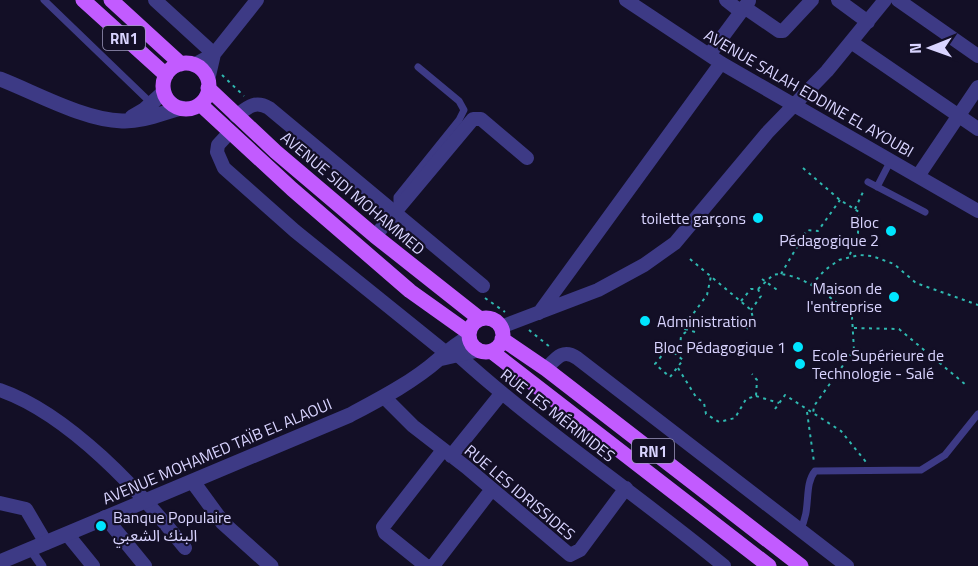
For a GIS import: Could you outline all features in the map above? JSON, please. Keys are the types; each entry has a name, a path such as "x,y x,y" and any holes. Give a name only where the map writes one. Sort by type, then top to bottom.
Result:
{"main road":[{"name":"RN1","path":"83,0 166,75"},
{"name":"RN1","path":"112,0 187,64 202,71 208,84"},
{"path":"187,64 166,75 164,92 170,103 181,108 191,108 200,104 208,84"},
{"name":"AVENUE SIDI MOHAMMED","path":"208,84 236,116 375,236 480,319"},
{"name":"AVENUE SIDI MOHAMMED","path":"200,104 410,291 469,335"},
{"name":"RN1","path":"480,319 492,319 501,333 546,369 801,566"},
{"path":"469,335 471,326 480,319"},
{"path":"485,351 498,346 501,333"},
{"name":"RN1","path":"469,335 485,351 769,566"}],"street":[{"path":"155,0 214,54"},
{"path":"208,84 214,54 257,0"},
{"path":"726,0 745,6 781,32 789,28 812,0"},
{"path":"838,0 868,22"},
{"path":"501,333 539,314 598,290 644,265 675,243 767,133 851,42 885,0"},
{"path":"898,0 978,56"},
{"name":"AVENUE SALAH EDDINE EL AYOUBI","path":"628,1 721,63 978,211"},
{"path":"709,55 745,6"},
{"path":"851,42 978,129"},
{"path":"187,64 214,54"},
{"path":"539,314 721,63"},
{"path":"0,79 95,116 124,121 181,108"},
{"path":"918,176 978,87"},
{"path":"124,121 152,104 164,92"},
{"path":"236,116 252,104 261,104 395,210 483,286"},
{"path":"375,236 473,119 481,119 528,158"},
{"name":"RUE LES MÉRINIDES","path":"230,132 218,146 217,152 224,168 295,231 447,355 654,509 724,566"},
{"name":"AVENUE MOHAMED TAÏB EL ALAOUI","path":"0,562 146,499 194,482 306,435 384,397 447,355 469,335"},
{"name":"AVENUE MOHAMED TAÏB EL ALAOUI","path":"447,355 485,351"},
{"path":"546,369 560,355 569,353 847,566"},
{"path":"0,390 26,401 76,435 146,499 185,548"},
{"path":"426,566 386,533 383,527 501,394"},
{"name":"RUE LES IDRISSIDES","path":"384,397 413,426 571,555 580,550 626,488"},
{"path":"194,482 223,523 271,566"},
{"path":"433,566 492,489"},
{"path":"654,509 672,491"},
{"path":"0,503 26,509 46,543"},
{"path":"105,517 146,566"},
{"path":"67,534 93,566"},
{"path":"31,550 42,566"}],"lane":[{"path":"44,0 152,104"},
{"path":"395,210 397,197 459,120 464,110 459,101 418,67"},
{"path":"877,187 891,160"},
{"path":"868,182 925,212"},
{"path":"800,530 808,512 810,479 815,471 916,471 931,466 945,455 978,414"}],"path":[{"path":"803,168 840,200 859,212 860,221 849,257"},
{"path":"855,209 868,182"},
{"path":"781,274 807,230 818,231 840,200"},
{"path":"811,285 832,264 859,255 883,258 894,264 916,283 978,305"},
{"path":"690,259 751,310 753,318 745,332"},
{"path":"758,289 764,280 772,275 792,275 811,285 849,314 854,321 855,350 814,406 813,414"},
{"path":"687,332 686,319 696,311 708,295 711,276"},
{"path":"764,280 780,292"},
{"path":"741,301 751,289 758,289"},
{"path":"751,310 761,296 758,289"},
{"path":"854,328 899,329 966,386"},
{"path":"676,354 680,347 681,336 687,332 695,332"},
{"path":"668,348 676,354 683,360 670,376 655,364 668,348"},
{"path":"678,368 696,397 704,403 706,414 719,423 735,418 746,399 756,396 779,403"},
{"path":"752,374 758,386 756,396"},
{"path":"775,409 785,395 807,411 827,420 851,441 862,455 869,470"},
{"path":"807,411 815,471"}],"place":[{"name":"toilette garçons","path":"758,218"},
{"name":"Bloc Pédagogique 2","path":"891,231"},
{"name":"Maison de l'entreprise","path":"894,297"},
{"name":"Administration","path":"645,321"},
{"name":"Bloc Pédagogique 1","path":"798,347"},
{"name":"Ecole Supérieure de Technologie - Salé","path":"800,364"},
{"name":"Banque Populaire البنك الشعبي","path":"101,526"}]}
